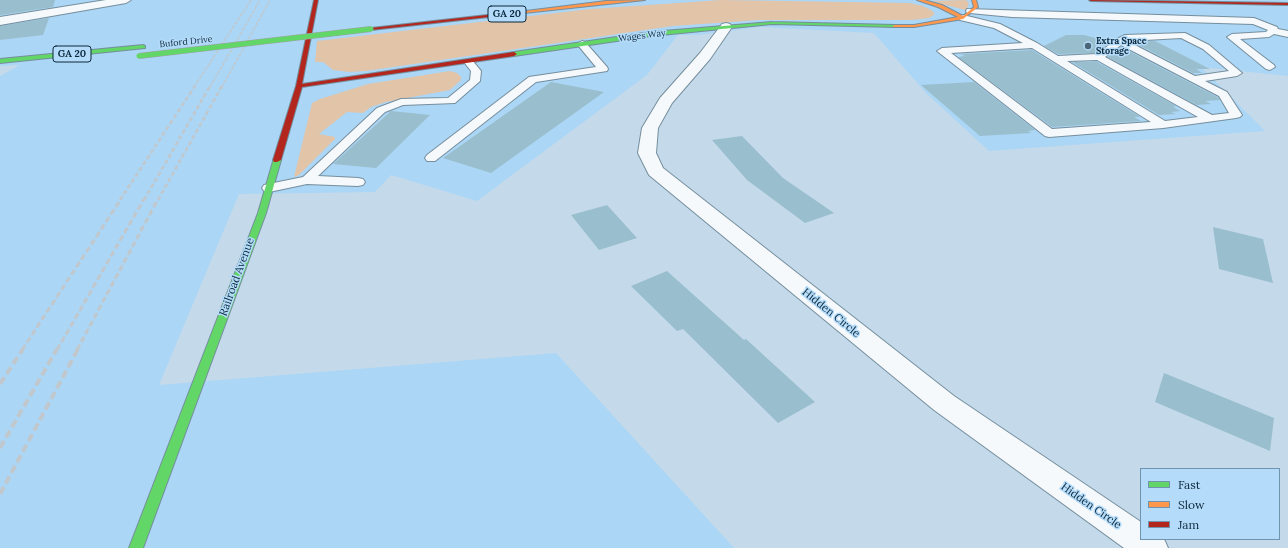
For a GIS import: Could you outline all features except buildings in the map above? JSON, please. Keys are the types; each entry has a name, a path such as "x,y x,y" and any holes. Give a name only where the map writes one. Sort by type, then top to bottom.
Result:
{"main road":[{"name":"Railroad Avenue","path":"136,548 262,213 299,86 316,0"},
{"name":"GA 20","path":"371,25 560,0"},
{"name":"GA 20","path":"371,25 606,2 643,0"},
{"path":"919,0 967,14 976,7 974,0"},
{"path":"1091,0 1288,4"},
{"name":"Wages Way","path":"299,86 651,34 772,23 914,26 967,14"},
{"name":"Buford Drive","path":"0,61 371,25"},
{"name":"Buford Drive","path":"70,64 371,25"}],"street":[{"path":"0,21 126,0"},
{"name":"Hidden Circle","path":"726,28 705,56 665,101 650,128 647,153 655,171 944,403 1151,548"}],"lane":[{"path":"967,14 1254,21 1274,29 1272,31"},
{"path":"967,14 997,26 1034,45 1164,125"},
{"path":"1270,67 1232,37 1269,34 1272,31 1288,34"},
{"path":"1057,59 1099,56 1125,38 1182,35 1206,47 1237,73 1194,79"},
{"path":"1034,45 942,51 1049,133 1164,125 1236,115 1223,94 1120,41"},
{"path":"432,158 533,79 603,69 582,44"},
{"path":"1099,56 1209,118"},
{"path":"307,180 381,110 401,102 451,101 475,81 476,71 469,62"},
{"path":"269,188 307,180 358,182"}],"shaded area":[{"path":"0,0 1288,0 1288,76 1201,67 1265,131 989,151 926,93 874,33 760,27 698,35 678,35 647,75 477,201 391,175 375,192 239,194 159,385 556,353 734,548 0,548 0,76 20,65 0,66"},
{"path":"721,0 910,3 923,6 935,14 929,18 913,20 759,20 673,26 366,71 349,72 333,70 323,62 315,62 317,41 590,9"},
{"path":"965,0 969,2 967,9 965,10 931,1"},
{"path":"450,71 457,73 461,77 461,80 450,90 386,102 371,107 363,113 347,112 319,134 335,137 335,139 299,175 294,177 312,103 320,99 368,84"}],"railway":[{"path":"194,87 251,0"},
{"path":"210,87 260,0"},
{"path":"222,87 270,0"},
{"path":"120,200 195,86"},
{"path":"144,200 210,86"},
{"path":"158,200 222,86"},
{"path":"22,350 121,199"},
{"path":"57,350 144,199"},
{"path":"77,350 158,199"},
{"path":"0,384 23,349"},
{"path":"0,448 57,349"},
{"path":"0,494 78,349"}],"traffic: fast":[{"path":"514,54 651,34 772,23 895,26"},
{"path":"139,56 371,29"},
{"path":"0,61 143,47"},
{"path":"136,548 262,213 277,160"}],"traffic: slow":[{"path":"496,15 606,2 643,0"},
{"path":"919,0 940,6 963,18"},
{"path":"895,26 914,26 963,18 976,7 974,0"}],"traffic: jam":[{"path":"277,160 299,86 316,0"},
{"path":"1091,0 1288,4"},
{"path":"371,29 496,15"},
{"path":"299,86 514,54"}],"place":[{"name":"Extra Space Storage","path":"1088,46"}]}
